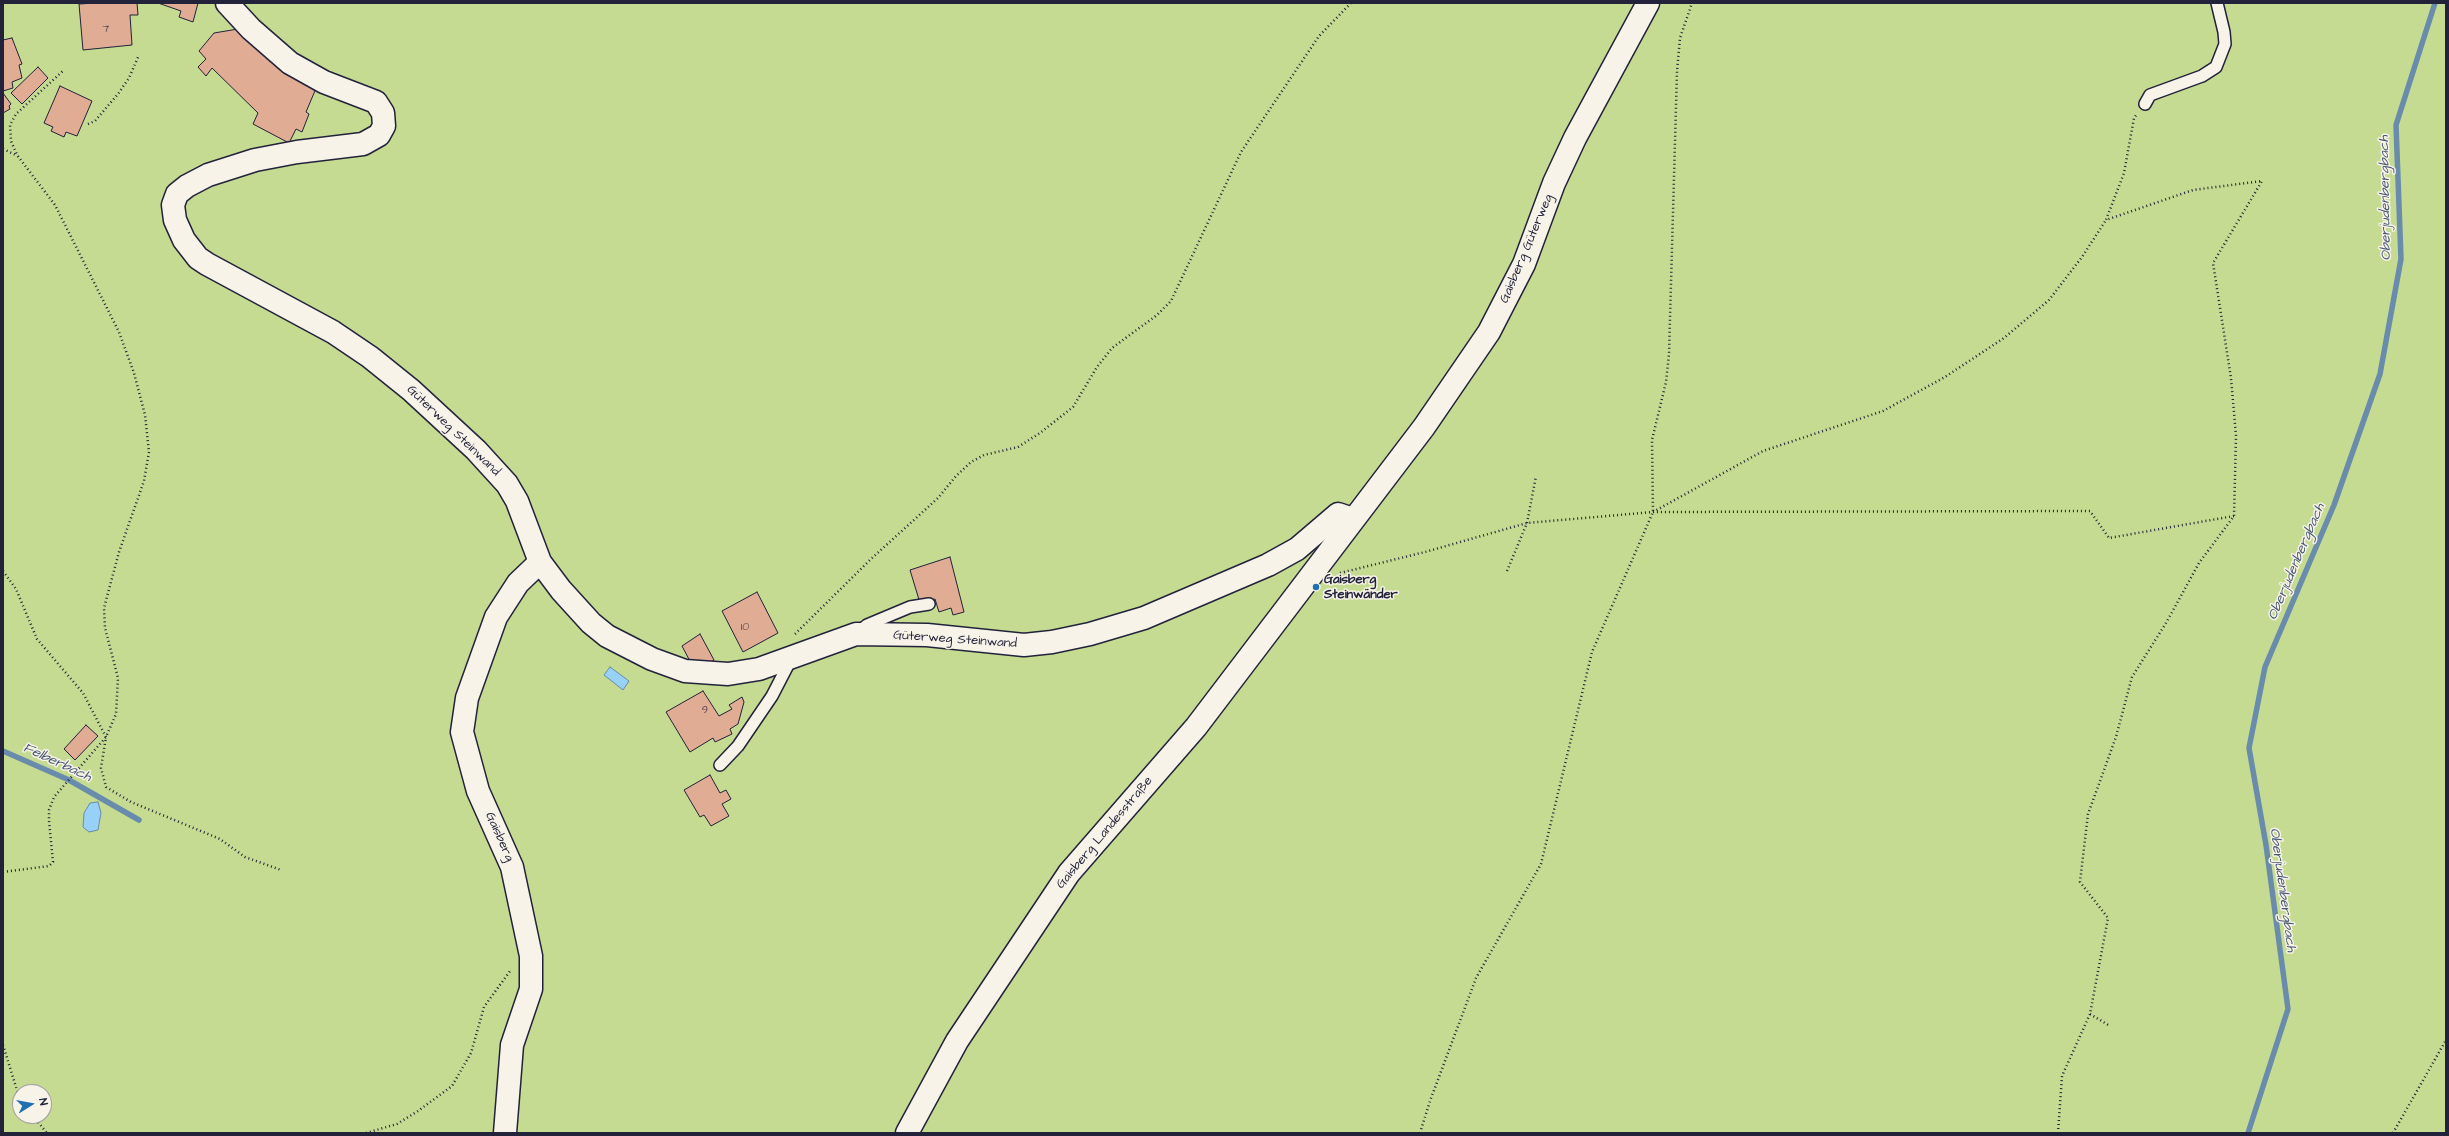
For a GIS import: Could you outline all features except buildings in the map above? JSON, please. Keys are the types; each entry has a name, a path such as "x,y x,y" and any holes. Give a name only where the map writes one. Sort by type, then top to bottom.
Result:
{"street":[{"name":"Güterweg Steinwand","path":"227,3 251,29 290,63 324,82 376,102 383,113 384,126 379,136 363,144 297,152 261,159 208,176 187,186 177,194 172,205 175,220 182,237 198,258 333,332 370,357 422,399 476,450 507,484 517,501 540,562 561,590 591,623 607,636 652,659 685,671 715,674 748,672 856,634 927,635 1024,645 1090,634 1144,618 1268,565 1297,549 1338,514 1353,518"},
{"name":"Gaisberg Güterweg","path":"1353,518 1424,427 1489,332 1524,264 1554,183 1575,138 1648,3"},
{"name":"Gaisberg Landesstraße","path":"907,1133 957,1040 1069,873 1196,727 1353,518"},
{"name":"Gaisberg","path":"505,1133 512,1045 531,989 531,956 512,867 478,791 462,732 466,698 496,617 518,583 540,562"}],"lane":[{"path":"2144,104 2150,96 2159,91 2202,76 2216,67 2225,44 2224,32 2217,3"},
{"path":"856,634 867,626 910,607 929,604"},
{"path":"720,765 738,746 772,696 787,667 784,659"}],"path":[{"path":"790,639 871,559 938,498 956,476 971,462 984,455 1018,447 1040,433 1073,406 1097,368 1112,348 1153,318 1171,301 1241,152 1315,42 1351,3"},
{"path":"1420,1133 1430,1101 1476,978 1541,864 1592,652 1653,512 1652,440 1664,388 1669,354 1677,70 1680,38 1692,3"},
{"path":"88,124 96,121 118,94 129,78 139,56"},
{"path":"64,70 22,107 11,121 11,141 17,155 55,205 116,327 134,373 148,432 148,460 144,481 119,552 104,608 105,628 118,678 116,714 106,737 101,768 106,787 131,802 220,839 245,857 281,870"},
{"path":"1653,512 1763,451 1884,411 1945,378 2004,338 2049,300 2082,257 2106,220 2124,173 2134,118 2144,104"},
{"path":"3,149 17,155"},
{"path":"2058,1133 2062,1076 2090,1014 2108,918 2080,882 2088,814 2116,737 2132,677 2166,623 2199,563 2234,516 2236,436 2231,378 2213,264 2262,181 2193,190 2106,220"},
{"path":"1507,571 1527,523 1536,476"},
{"path":"1336,573 1425,552 1527,523 1653,512 2090,511 2109,538 2234,516"},
{"path":"3,571 16,589 37,640 83,693 106,737"},
{"path":"3,872 49,866 53,862 49,810 54,797 106,737"},
{"path":"366,1133 397,1124 418,1111 452,1086 471,1053 484,1007 511,970"},
{"path":"2090,1014 2110,1026"},
{"path":"2393,1133 2446,1040"},
{"path":"3,1045 15,1084"},
{"path":"40,1124 47,1133"}],"green space":[{"path":"3,3 2446,3 2446,1133 3,1133"}],"water":[{"path":"610,667 629,681 623,690 604,675"},
{"path":"98,802 101,813 98,830 89,832 83,827 84,813 90,803"}],"waterway":[{"name":"Oberjudenbergbach","path":"2248,1133 2288,1009 2266,845 2249,748 2265,667 2334,505 2380,374 2401,259 2396,125 2435,3"},
{"name":"Felberbach","path":"3,751 69,780 139,820"}],"place":[{"name":"Gaisberg Steinwänder","path":"1316,587"}]}
